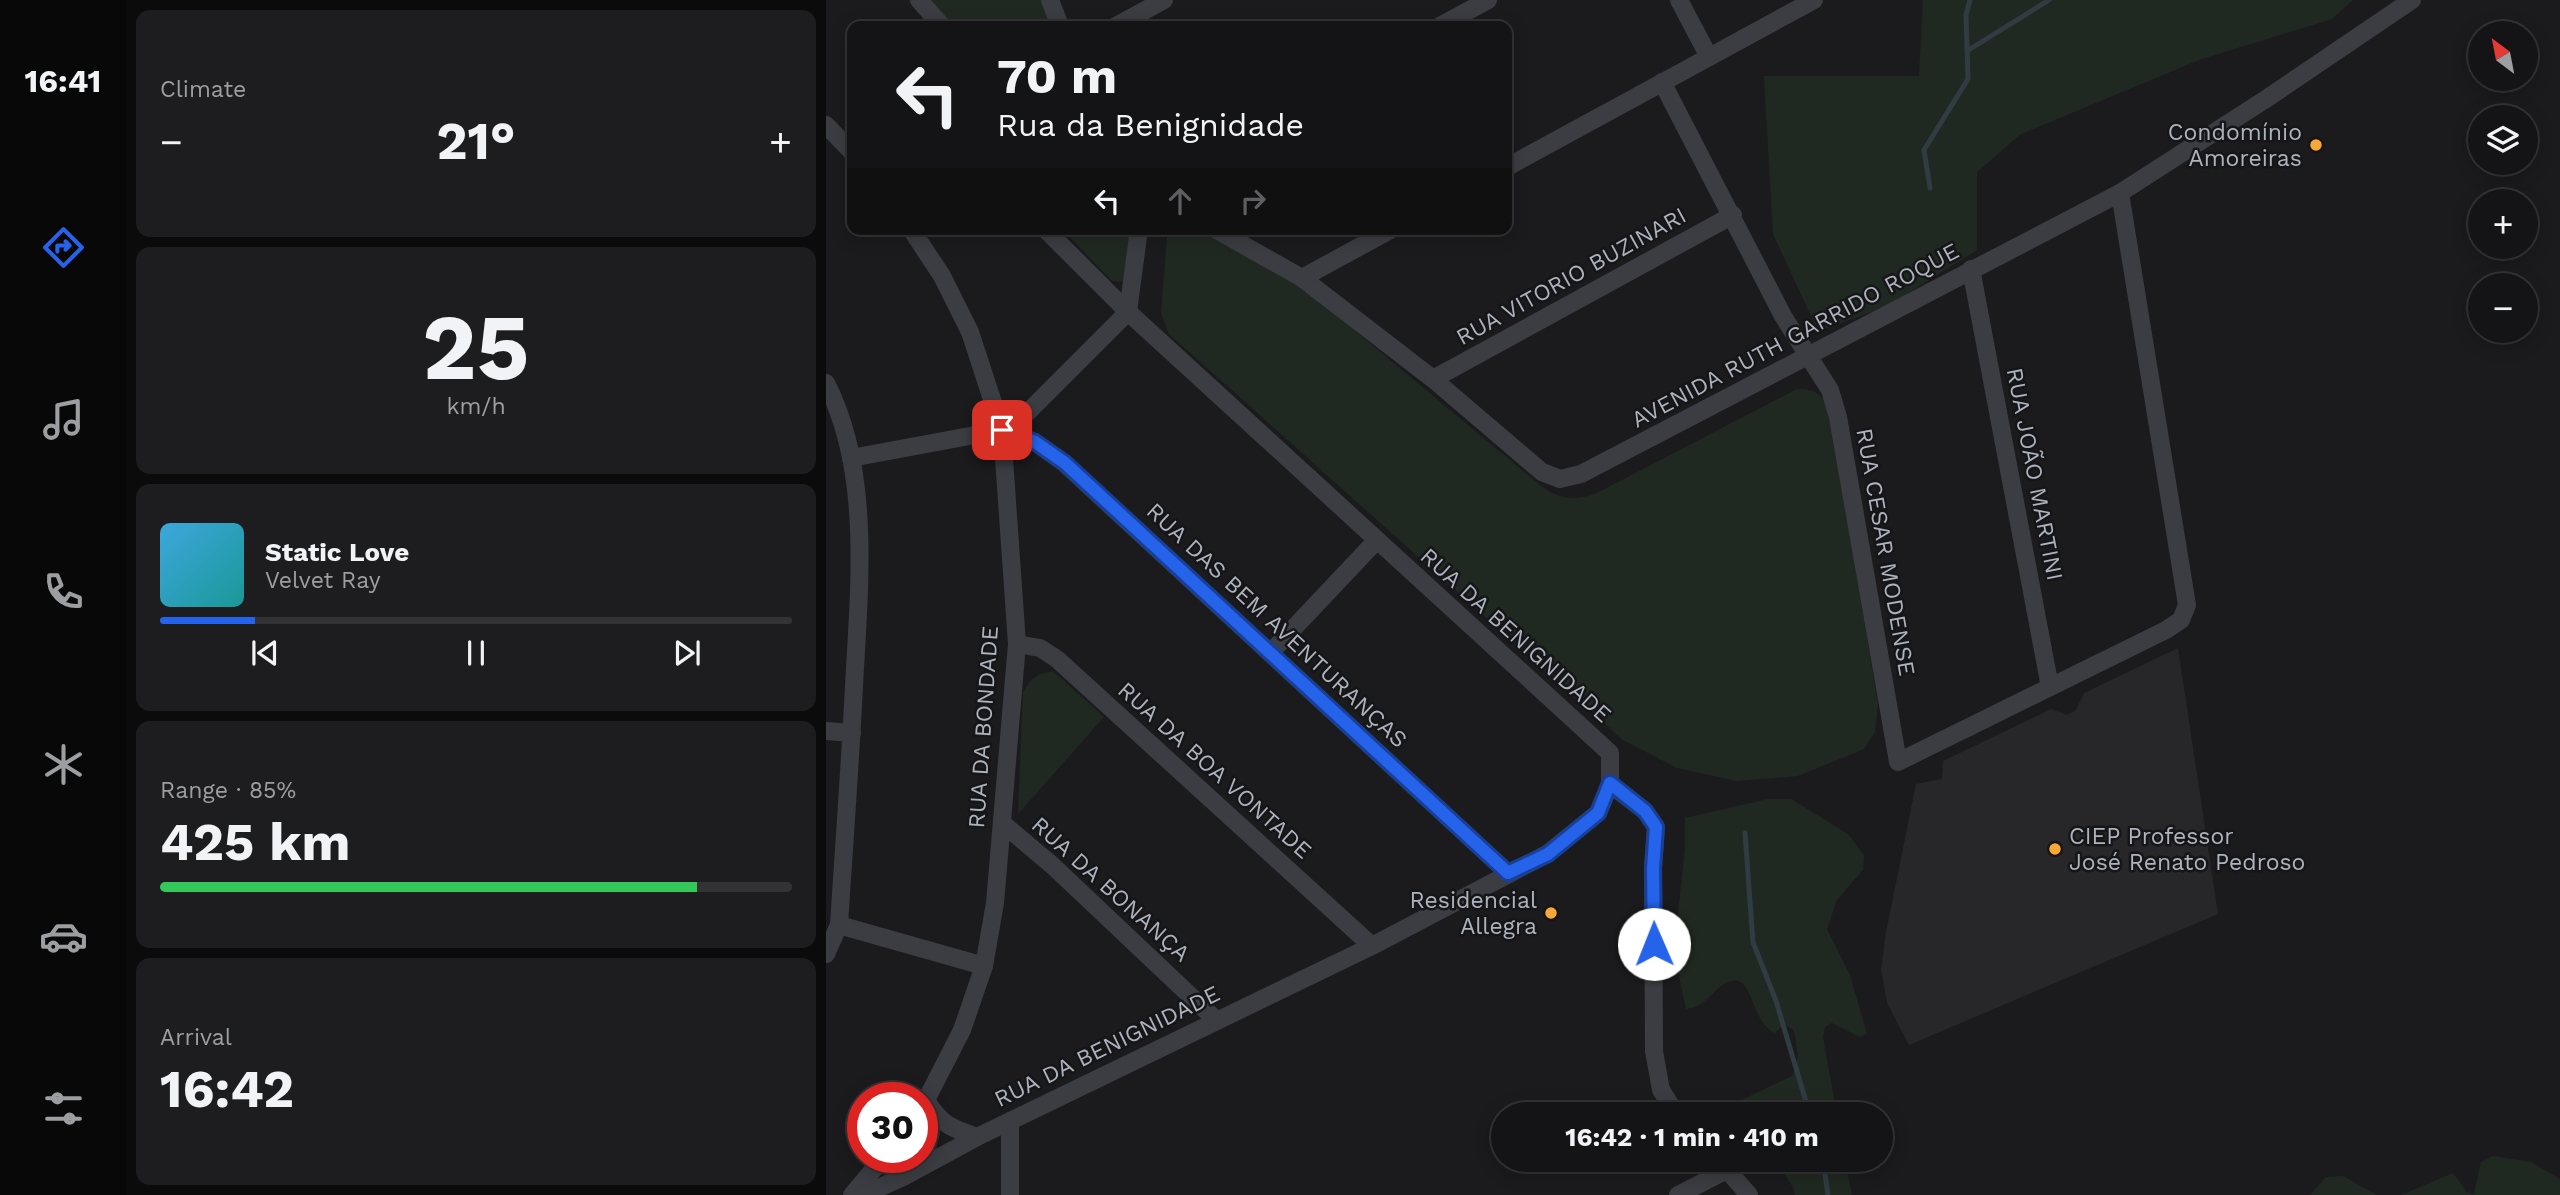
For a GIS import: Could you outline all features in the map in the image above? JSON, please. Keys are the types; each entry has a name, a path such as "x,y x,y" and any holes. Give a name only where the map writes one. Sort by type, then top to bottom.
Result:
{"street":[{"path":"919,0 938,21"},
{"path":"1050,0 1058,21"},
{"path":"1125,21 1164,0"},
{"path":"1449,21 1488,0"},
{"path":"1679,0 1709,57"},
{"path":"1512,164 1814,0"},
{"name":"AVENIDA RUTH GARRIDO ROQUE","path":"1227,235 1302,278 1433,379 1542,472 1560,479 1581,474 2120,192 2269,97 2412,0"},
{"name":"RUA CESAR MODENSE","path":"1662,82 1783,317 1830,390 1838,417 1898,762 2050,687"},
{"path":"826,125 847,147"},
{"path":"2050,687 2166,630 2181,620 2188,605 2120,192"},
{"name":"RUA VITORIO BUZINARI","path":"1433,379 1732,215"},
{"name":"RUA DA BONDADE","path":"915,235 942,276 970,331 1002,430 1017,644 995,903 984,966 962,1030 936,1082"},
{"name":"RUA DA BENIGNIDADE","path":"863,1195 1372,946 1548,854 1598,813 1610,783 1610,753 1128,312 1051,235"},
{"path":"851,458 1002,430 1028,412 1128,312 1138,235"},
{"path":"1302,278 1381,235"},
{"name":"RUA JOÃO MARTINI","path":"1971,269 2050,687"},
{"path":"826,383 851,458 858,511 860,573 839,925 826,954"},
{"name":"RUA DAS BEM AVENTURANÇAS","path":"1002,430 1035,442 1065,463 1508,873"},
{"path":"1271,652 1376,541"},
{"name":"RUA DA BOA VONTADE","path":"1017,644 1040,648 1057,659 1372,946"},
{"path":"826,731 852,733"},
{"path":"1610,783 1645,811 1656,827 1653,868 1654,1051 1661,1090 1669,1102"},
{"name":"RUA DA BONANÇA","path":"1002,823 1053,866 1216,1020"},
{"path":"839,925 984,966"},
{"path":"938,1119 977,1137"},
{"path":"1010,1121 1010,1195"},
{"path":"1678,1195 1712,1172"},
{"path":"1729,1172 1749,1195"},
{"path":"852,1195 871,1173"}],"shaded area":[{"path":"930,0 1041,0 1049,21 949,21"},
{"path":"1923,0 2353,0 2332,19 2199,60 2021,134 1977,172 1977,250 1886,307 1818,331 1773,234 1764,76 1919,76"},
{"path":"1068,235 1135,235 1124,282 1112,281"},
{"path":"1169,235 1214,235 1305,289 1541,486 1560,496 1580,498 1595,494 1797,389 1820,395 1829,407 1878,704 1875,732 1864,749 1798,776 1737,781 1677,768 1623,740 1169,334 1161,313"},
{"name":"CIEP Professor José Renato Pedroso","path":"2178,648 2218,914 1909,1045 1887,1003 1881,969 1916,784 1942,779 1943,761 2051,709 2067,715 2076,710 2084,693"},
{"path":"1053,671 1104,717 1018,814 1023,693 1035,678"},
{"path":"1768,799 1791,799 1848,834 1864,855 1863,870 1837,900 1827,929 1850,975 1867,1034 1860,1037 1832,1023 1825,1027 1823,1037 1835,1102 1737,1102 1792,1076 1798,1056 1794,1030 1784,1024 1775,1033 1767,1028 1747,990 1738,981 1721,986 1702,1003 1686,1009 1674,952 1685,847 1685,818"},
{"path":"2493,1156 2531,1162 2560,1179 2560,1195 2401,1195 2453,1173 2467,1192 2474,1194 2481,1162"},
{"path":"1783,1172 1847,1172 1852,1195 1795,1195"},
{"path":"2343,1176 2377,1195 2310,1195 2326,1177"}],"waterway":[{"path":"1930,188 1924,150 1968,79 1966,15 1970,0"},
{"path":"1967,51 2049,0"},
{"path":"1745,833 1753,942 1776,1001 1806,1102"},
{"path":"1825,1172 1828,1195"}],"place":[{"name":"Condomínio Amoreiras","path":"2316,145"},
{"name":"CIEP Professor José Renato Pedroso","path":"2055,849"},
{"name":"Residencial Allegra","path":"1551,913"}],"route":[{"path":"1002,430 1035,442 1065,463 1508,873 1548,854 1598,813 1610,783 1630,798 1645,811 1656,827 1653,868 1654,944"}]}
